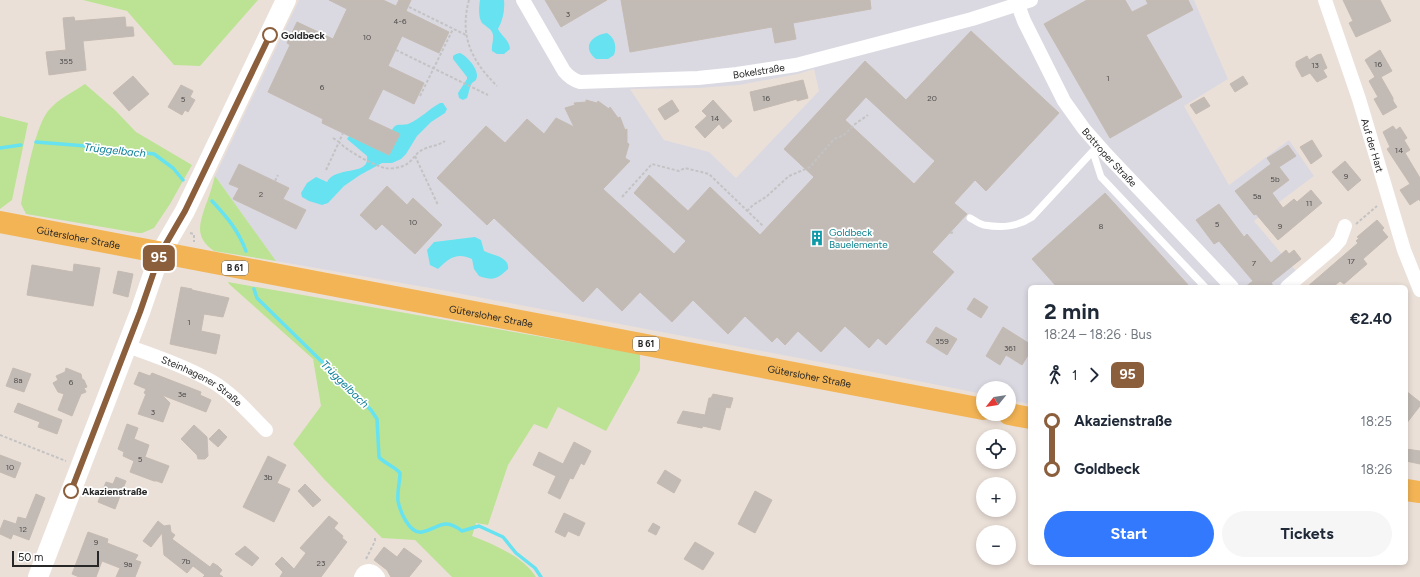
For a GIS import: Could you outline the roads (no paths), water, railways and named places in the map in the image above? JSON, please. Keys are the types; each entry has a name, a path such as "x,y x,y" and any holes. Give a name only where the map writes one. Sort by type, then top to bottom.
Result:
{"main road":[{"path":"38,577 127,346 160,254 185,211 286,0"},
{"name":"Gütersloher Straße","path":"0,222 160,254 646,344 976,408"},
{"path":"1016,415 1028,418"},
{"path":"1408,490 1420,492"}],"street":[{"name":"Bokelstraße","path":"523,0 564,71 569,77 580,82 698,78 796,65 956,23 1024,2"},
{"name":"Auf der Hart","path":"1325,0 1360,99 1404,250 1420,290"},
{"name":"Bottroper Straße","path":"1024,2 1024,21 1064,101 1096,149 1230,285"},
{"path":"1289,285 1334,247 1344,234 1345,226"},
{"name":"Steinhagener Straße","path":"127,346 174,364 213,382 242,406 266,430"},
{"path":"362,575 367,571 371,571 378,577"}],"lane":[{"path":"970,218 983,225 1007,226 1021,224 1032,217 1096,149"},
{"path":"1096,149 1101,177 1203,285"}],"water":[{"path":"480,0 504,0 503,15 498,29 507,40 510,49 504,54 497,54 492,51 493,34 481,21 479,12"},
{"path":"607,33 612,37 615,43 614,55 608,59 596,59 589,50 590,42 597,36"},
{"path":"460,53 471,62 477,72 476,79 471,85 467,98 463,100 459,98 458,93 467,77 453,59 453,56"},
{"path":"440,103 443,103 447,109 445,113 431,122 417,136 406,154 401,159 392,163 382,163 360,175 344,186 328,203 322,205 302,197 301,193 307,183 316,177 327,182 331,177 337,174 363,167 367,162 367,156 347,139 349,136 389,155 399,134 392,130 395,126 412,122"},
{"path":"475,237 481,240 484,251 500,257 508,265 508,269 498,277 492,279 479,276 474,269 472,259 462,256 450,259 438,269 430,265 427,250 434,242"}],"waterway":[{"name":"Trüggelbach","path":"36,142 154,154 173,168 183,180"},
{"name":"Trüggelbach","path":"0,148 21,145"},
{"name":"Trüggelbach","path":"212,201 232,224 246,251"},
{"name":"Trüggelbach","path":"254,289 257,298 371,410 377,419 379,457 400,473 398,501 403,516 409,526 417,532 422,532 446,524 456,527 462,531 479,526 503,537 516,553 535,568 541,577"}],"place":[{"name":"Goldbeck","path":"270,35"},
{"name":"Goldbeck Bauelemente","path":"817,238"},
{"name":"Akazienstraße","path":"71,491"}]}
